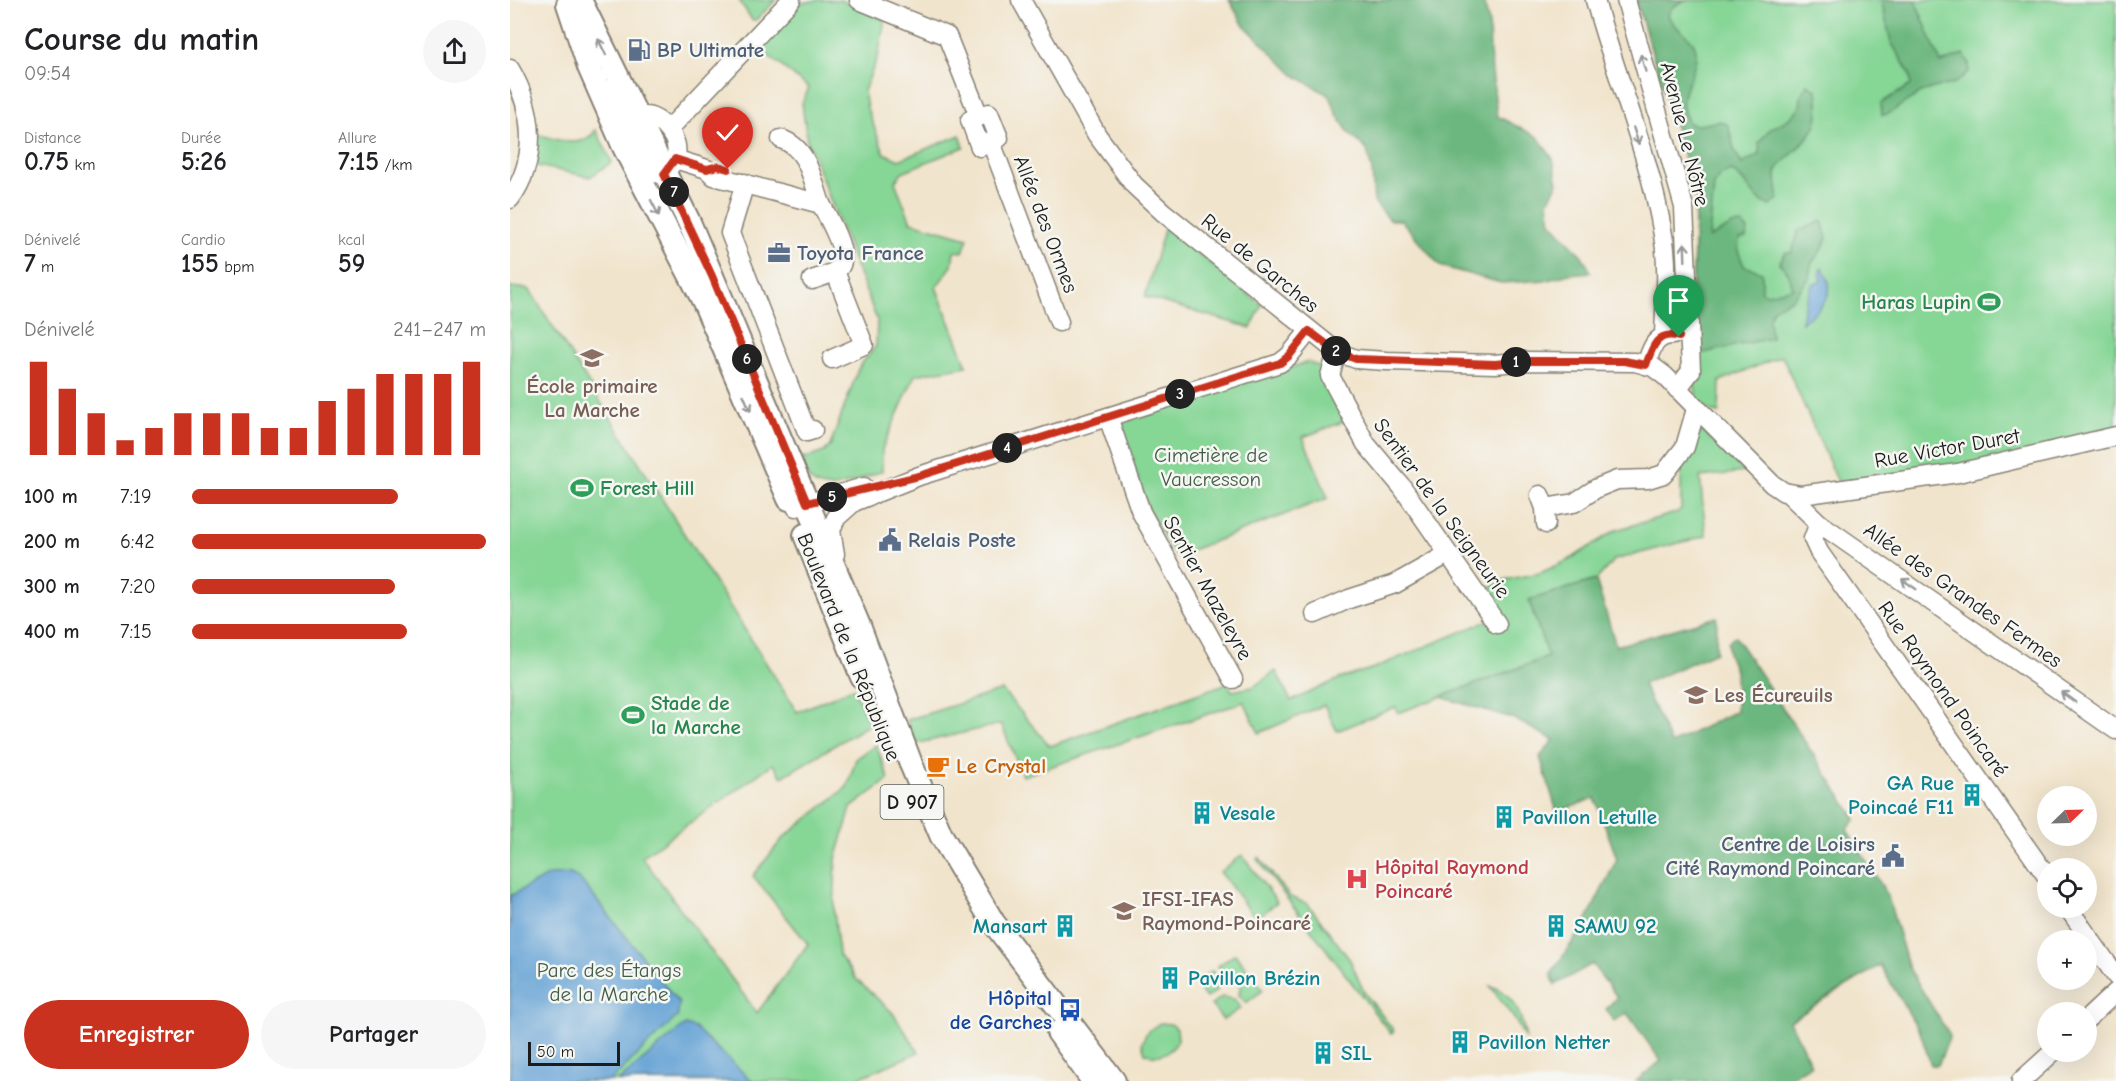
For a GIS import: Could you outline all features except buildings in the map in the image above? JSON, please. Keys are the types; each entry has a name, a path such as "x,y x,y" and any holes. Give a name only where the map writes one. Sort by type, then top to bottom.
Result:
{"main road":[{"name":"Boulevard de la République","path":"566,0 589,67 626,121 670,166 698,244 812,518 842,584 911,765 941,835 1087,1073"},
{"name":"Boulevard de la République","path":"580,0 626,121 704,302 812,518 916,812 967,908 1087,1073"},
{"name":"D 907","path":"1087,1073 1114,1081"}],"street":[{"path":"754,33 780,0"},
{"path":"665,126 754,33 791,0"},
{"name":"Allée des Ormes","path":"859,0 946,36 979,116 989,113 999,138 991,142 1059,322"},
{"name":"Rue de Garches","path":"1021,0 1097,135 1134,185 1337,352 1347,357 1376,361 1495,364 1526,361 1624,361 1646,365 1665,376 1772,484 1786,493"},
{"path":"1594,0 1647,168 1663,235 1666,258 1664,336"},
{"name":"Avenue Le Nôtre","path":"1626,0 1683,207 1691,371 1677,389"},
{"path":"510,69 520,86 531,133 529,161 510,199"},
{"path":"626,121 648,116 665,126 677,147 670,166 707,169 714,176 821,204"},
{"path":"781,139 795,145 803,156 821,204 843,252 843,261 835,271 812,280"},
{"path":"740,182 730,233 807,432 813,430"},
{"path":"832,360 864,345 835,271"},
{"path":"812,518 919,476 1280,363 1289,356 1309,331"},
{"path":"1646,365 1654,343 1664,336 1672,335 1683,339 1690,353"},
{"name":"Sentier de la Seigneurie","path":"1337,352 1330,376 1361,435 1371,452 1402,487 1497,624"},
{"path":"1544,509 1574,503 1597,488 1617,480 1648,479 1664,474 1685,447 1696,409"},
{"name":"Sentier Mazeleyre","path":"1108,417 1141,512 1233,679"},
{"name":"Rue Victor Duret","path":"1786,493 1809,495 1958,473 2116,436"},
{"path":"812,518 919,476"},
{"name":"Allée des Grandes Fermes","path":"1786,493 1819,523 2116,730"},
{"name":"Rue Raymond Poincaré","path":"1819,523 1813,539 1819,552 2037,862"},
{"path":"1315,614 1349,599 1395,584 1448,554"},
{"path":"2075,918 2116,976"},
{"path":"2097,1010 2116,992"},
{"path":"2021,1081 2042,1062"}],"green space":[{"path":"739,0 776,0 756,20 752,20"},
{"path":"841,0 885,20 878,56 864,91 867,108 884,153 899,160 960,135 964,147 902,172 895,182 911,222 968,238 963,252 954,251 952,266 936,287 967,366 915,375 882,449 882,471 846,484 827,487 818,485 809,479 801,460 824,452 830,446 859,367 876,346 877,320 807,140 802,103 809,88 760,49 801,3"},
{"path":"1229,0 1483,0 1489,22 1497,116 1538,137 1553,159 1558,183 1548,202 1551,222 1582,256 1591,272 1569,274 1548,280 1501,283 1440,266 1401,220 1390,220 1374,202 1372,171 1367,150 1349,133 1337,115 1330,96 1294,75 1243,24"},
{"path":"1636,0 2116,0 2116,430 1974,467 1838,482 1782,356 1720,381 1719,413 1710,411 1697,400 1690,356 1696,195"},
{"path":"1636,0 1685,0 1671,8 1668,15 1675,26 1690,38 1696,49 1692,74 1683,97 1685,114 1690,124 1699,125 1720,121 1728,125 1735,152 1742,164 1760,154 1759,143 1769,130 1790,118 1800,107 1801,95 1807,84 1817,90 1818,112 1814,128 1777,170 1778,199 1770,206 1764,203 1742,179 1731,171 1721,175 1714,185 1709,238 1732,225 1742,224 1748,230 1746,238 1739,239 1738,251 1744,266 1762,272 1762,292 1768,294 1793,288 1788,272 1779,263 1786,252 1792,253 1798,231 1822,221 1827,238 1823,248 1811,264 1809,279 1792,299 1773,309 1769,319 1771,338 1690,356 1696,195"},
{"path":"1881,0 1915,0 1941,63 1964,54 1969,63 1969,71 1960,80 1924,91 1888,114 1882,115 1881,103 1911,85 1910,74 1891,42"},
{"path":"596,130 612,162 590,177 537,166 535,134 576,142 590,137"},
{"path":"1165,226 1262,305 1251,328 1145,297"},
{"name":"Parc des Étangs de la Marche","path":"510,287 529,289 797,712 853,688 870,724 782,777 773,764 642,857 757,1013 808,944 753,876 783,838 847,787 856,759 876,745 889,779 851,808 836,859 834,911 839,955 857,980 892,1012 919,1052 852,1081 510,1081"},
{"name":"Cimetière de Vaucresson","path":"1308,362 1320,367 1348,420 1303,437 1328,498 1176,556 1149,511 1119,426 1122,420"},
{"path":"1698,432 1704,432 1745,472 1700,477 1706,536 1614,560 1596,580 1529,600 1548,657 1398,713 1396,707 1337,731 1324,705 1259,733 1244,702 1023,776 1001,724 915,744 907,720 1002,690 1050,746 1228,683 1232,691 1253,687 1276,671 1291,701 1339,679 1374,668 1497,617 1482,592 1504,580 1540,573 1569,560 1616,530 1676,513 1681,509 1681,461"},
{"path":"1596,580 1616,646 1717,617 1716,652 1643,684 1671,744 1736,711 1735,671 1728,653 1728,642 1735,636 1856,819 1847,830 1887,894 1909,969 1950,1036 1938,1065 1931,1065 1920,1032 1880,965 1790,1021 1811,1065 1789,1078 1789,1081 1636,1081 1661,1061 1627,1013 1614,1021 1606,1009 1617,997 1592,964 1555,985 1551,974 1585,923 1617,859 1595,798 1557,812 1540,757 1554,740 1512,718 1440,697 1548,657 1529,600"},
{"path":"1242,855 1277,902 1256,919 1220,872"},
{"path":"1259,857 1290,897 1308,904 1350,960 1364,992 1394,1031 1391,1034 1257,859"},
{"path":"1235,954 1247,969 1237,977 1225,975 1218,966"},
{"path":"1212,971 1218,979 1216,991 1206,998 1195,983"},
{"path":"1251,974 1263,990 1246,1003 1239,995 1241,982"},
{"path":"1490,986 1505,993 1511,999 1522,1023 1526,1040 1514,1018"},
{"path":"1222,997 1234,999 1241,1008 1223,1020 1211,1005"},
{"path":"1160,1023 1171,1024 1177,1029 1178,1040 1164,1054 1145,1053 1142,1043 1147,1032"}],"water":[{"path":"1823,268 1829,283 1828,294 1817,311 1802,322 1803,309 1812,285 1821,281 1820,270"},
{"path":"570,874 580,879 679,1003 678,1016 610,1081 510,1081 510,896 549,875"},
{"path":"685,1025 695,1028 752,1081 618,1081"}],"place":[{"name":"BP Ultimate","path":"639,50"},
{"name":"Toyota France","path":"779,253"},
{"name":"Haras Lupin","path":"1989,302"},
{"name":"École primaire La Marche","path":"592,358"},
{"name":"Forest Hill","path":"582,488"},
{"name":"Relais Poste","path":"890,540"},
{"name":"Les Écureuils","path":"1696,695"},
{"name":"Stade de la Marche","path":"633,715"},
{"name":"Le Crystal","path":"938,766"},
{"name":"GA Rue Poincaé F11","path":"1972,795"},
{"name":"Vesale","path":"1202,813"},
{"name":"Pavillon Letulle","path":"1504,817"},
{"name":"Centre de Loisirs Cité Raymond Poincaré","path":"1893,856"},
{"name":"Hôpital Raymond Poincaré","path":"1357,879"},
{"name":"IFSI-IFAS Raymond-Poincaré","path":"1124,911"},
{"name":"Mansart","path":"1065,926"},
{"name":"SAMU 92","path":"1556,926"},
{"name":"Pavillon Brézin","path":"1170,978"},
{"name":"Hôpital de Garches","path":"1070,1010"},
{"name":"Pavillon Netter","path":"1460,1042"},
{"name":"SIL","path":"1323,1053"}],"route":[{"path":"728,169 718,166 707,169 675,159 664,174 689,222 807,503 872,485 919,476 1280,363 1289,356 1309,331 1337,352 1356,359 1495,364 1526,361 1624,361 1646,365 1654,343 1658,339 1669,335 1679,337"}]}
